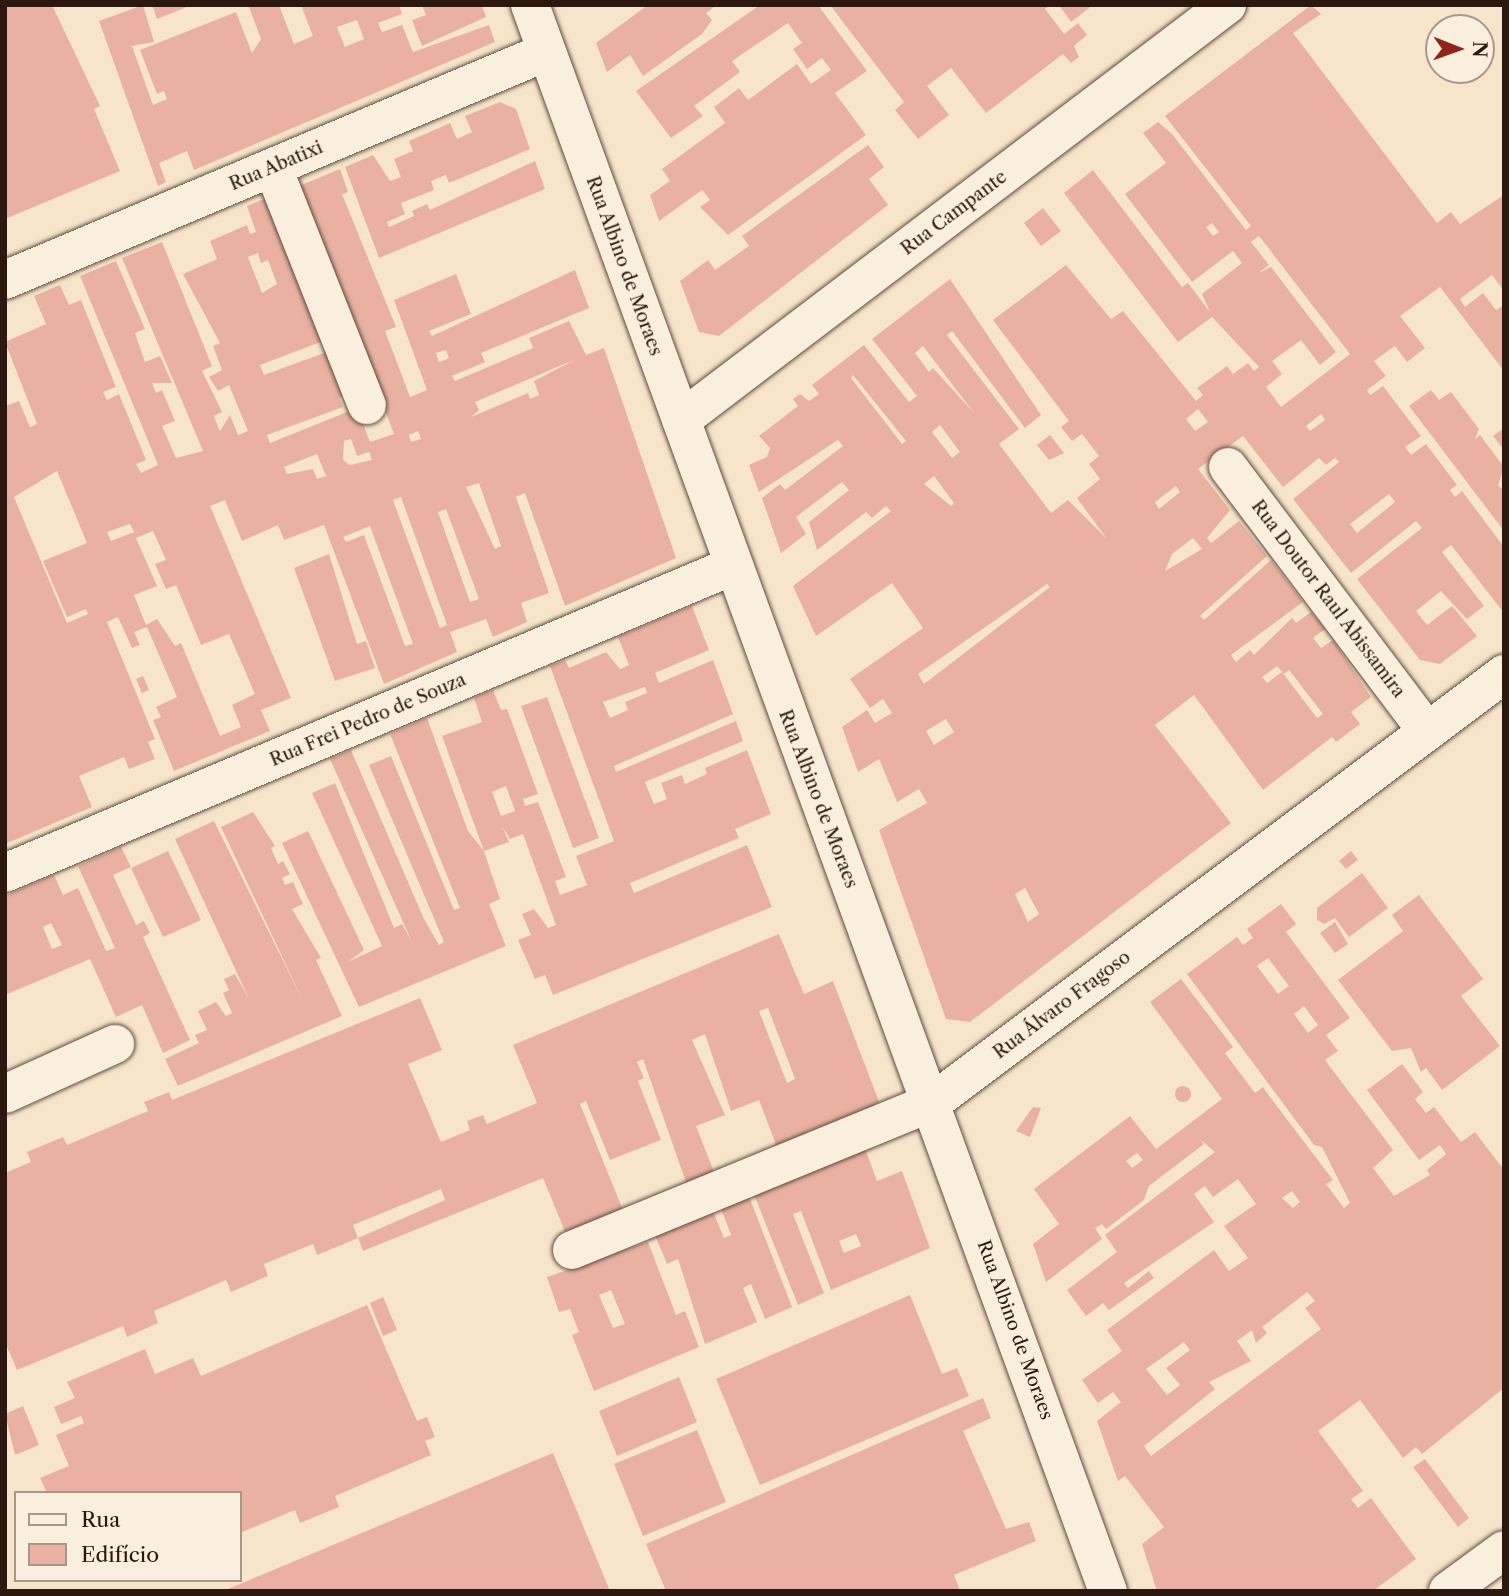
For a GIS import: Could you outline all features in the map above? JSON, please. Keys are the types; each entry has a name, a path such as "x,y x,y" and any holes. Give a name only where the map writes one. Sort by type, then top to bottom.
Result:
{"street":[{"name":"Rua Albino de Moraes","path":"530,5 681,420 730,567 933,1102 1108,1591"},
{"name":"Rua Campante","path":"681,420 1227,5"},
{"name":"Rua Abatixi","path":"5,280 546,52"},
{"path":"272,168 367,405"},
{"name":"Rua Doutor Raul Abissamira","path":"1228,467 1427,732"},
{"name":"Rua Frei Pedro de Souza","path":"5,873 730,567"},
{"name":"Rua Álvaro Fragoso","path":"572,1250 933,1102 1504,674"},
{"path":"5,1094 116,1044"},
{"path":"1448,1591 1504,1550"}],"building":[{"path":"5,5 52,5 100,106 94,109 120,171 5,219"},
{"path":"143,5 154,42 132,46 153,105 167,99 164,91 157,94 140,50 236,12 252,53 261,39 249,7 254,5 279,5 294,44 313,36 301,5 399,5 402,14 378,23 382,32 402,25 413,52 489,25 495,42 194,170 187,151 159,163 166,182 158,186 99,21","holes":["357,20 364,39 345,47 337,27"]},
{"path":"152,5 192,5 157,19"},
{"path":"410,5 482,5 486,17 422,46 412,20 426,15 422,6"},
{"path":"648,5 717,5 706,13 712,20 702,34 643,76 630,55 607,72 596,43"},
{"path":"760,5 818,5 867,71 835,93 866,135 728,235 700,207 710,200 702,190 659,221 650,195 670,181 662,169 725,123 714,107 739,88 748,100 797,64 811,84 831,70 822,58 807,69 793,49 802,43 788,23 732,61 740,72 694,106 703,116 671,138 636,91"},
{"path":"830,5 1049,5 1045,9 1064,34 1078,23 1087,35 1074,46 1079,57 1071,63 1063,54 986,113 951,68 927,86 949,115 918,139 895,110 904,102"},
{"path":"1059,5 1093,5 1071,22"},
{"path":"1311,5 1321,14 1293,33 1437,223 1451,212 1460,224 1504,195 1504,291 1492,275 1460,299 1465,307 1483,293 1496,310 1504,305 1504,371 1440,287 1400,316 1425,348 1407,362 1395,346 1374,361 1386,376 1367,390 1370,395 1383,386 1421,436 1405,447 1411,455 1426,444 1457,485 1450,490 1455,497 1462,491 1504,547 1504,613 1451,545 1442,552 1484,606 1467,619 1441,591 1416,611 1427,625 1452,606 1477,636 1440,664 1420,660 1357,579 1422,528 1416,521 1351,573 1293,499 1339,462 1335,458 1326,465 1319,458 1283,487 1243,436 1198,469 1230,510 1207,538 1211,543 1239,521 1267,556 1200,616 1204,620 1271,560 1303,602 1231,655 1236,662 1250,650 1254,655 1292,618 1296,623 1311,612 1325,629 1313,638 1321,648 1333,640 1371,697 1351,712 1360,724 1336,742 1332,737 1263,790 1194,695 1155,725 1231,823 970,1022 946,1019 879,830 927,803 919,789 897,802 879,759 858,772 842,727 867,710 875,723 892,713 883,699 870,708 850,679 923,628 892,583 816,636 793,586 891,511 886,506 872,518 866,512 817,550 809,522 849,490 842,482 796,517 806,534 781,553 762,498 780,484 785,490 843,446 838,440 759,492 749,465 767,457 770,448 759,436 798,406 793,399 800,394 809,401 819,394 812,385 864,345 909,402 917,396 872,339 950,279 1041,415 1025,428 952,331 947,335 1019,429 999,444 1051,513 1068,500 1107,539 1077,498 1100,479 1089,464 1099,456 1082,434 1072,441 1061,427 1069,421 993,320 1066,265 1111,319 1123,311 1196,401 1203,395 1197,388 1227,366 1233,374 1248,363 1254,371 1259,367 1212,317 1178,342 1064,193 1093,170 1182,287 1188,283 1210,312 1202,294 1242,263 1233,251 1192,282 1125,194 1166,163 1143,133 1158,122 1172,134 1246,230 1251,226 1165,116","holes":["1212,223 1219,232 1213,236 1206,227","1259,236 1350,354 1281,407 1266,387 1282,374 1272,361 1301,340 1320,365 1336,352 1271,267 1258,273 1269,265 1251,242","923,346 974,413 933,368 929,372 915,353","853,375 906,441 902,444 851,378","1198,409 1208,422 1195,431 1186,419","1321,414 1325,420 1310,431 1306,426","940,425 960,452 952,458 932,432","934,476 954,503 951,506 924,484","1176,486 1180,492 1159,509 1155,502","1389,494 1395,502 1357,533 1350,524","1193,538 1202,549 1165,571 1172,554","1047,584 1050,587 924,684 918,674","1277,666 1284,674 1289,670 1323,714 1317,718 1282,672 1267,683 1262,677","946,719 954,732 934,745 926,731","1025,888 1039,914 1028,922 1015,894"]},
{"path":"500,102 516,109 530,149 449,183 446,175 431,181 434,190 401,203 405,214 387,222 389,227 414,216 412,211 427,204 430,210 535,161 545,189 379,258 345,167 373,155 390,181 401,177 394,159 413,151 409,141 450,123 457,139 472,132 465,116"},
{"path":"868,145 884,167 869,179 888,205 719,336 699,332 680,281 708,260 715,270 749,246 742,236"},
{"path":"340,169 348,192 342,194 396,327 385,331 410,397 427,390 394,300 456,274 471,314 429,331 432,336 575,270 589,308 481,353 485,362 452,376 455,381 533,348 529,338 569,321 586,355 604,348 676,558 565,606 525,493 516,497 549,593 521,603 527,622 493,637 486,619 450,632 457,652 384,684 324,525 284,540 278,525 242,541 225,500 210,506 291,698 261,710 270,731 174,771 153,720 161,717 156,707 177,697 147,627 134,632 140,645 132,648 118,617 107,622 155,739 148,742 155,759 129,769 124,757 79,776 92,807 5,844 5,406 19,401 30,427 37,424 5,342 46,324 34,296 60,285 69,305 81,300 116,387 103,392 107,400 119,394 146,460 136,464 141,473 158,465 80,276 116,261 145,329 135,333 145,362 160,356 172,383 152,383 156,393 162,390 175,421 162,426 176,458 203,451 122,258 162,242 212,366 202,371 222,412 214,416 220,431 230,415 238,435 248,431 229,385 218,391 209,377 222,370 213,346 220,343 183,274 217,259 210,241 247,225 250,234 256,232 247,206 276,194 331,338 260,365 264,375 335,349 351,393 339,398 343,407 267,435 270,443 357,408 370,442 394,434 299,186","holes":["258,253 261,263 268,260 277,284 262,293 248,257","446,350 449,358 439,362 436,353","576,359 534,381 539,395 530,399 528,393 471,417 479,410 475,402","418,431 421,439 411,442 409,435","351,439 357,456 369,452 372,460 350,465 343,460 344,441","317,454 326,476 317,479 313,469 287,474 284,467","57,471 87,543 43,561 67,617 86,609 88,614 67,623 14,497","479,483 501,546 495,549 466,487","401,497 447,625 440,628 393,500","446,509 479,599 470,602 438,512","130,524 134,532 111,541 107,532","370,526 413,644 405,646 364,535 346,542 343,537","153,531 166,560 155,564 166,589 176,585 201,645 229,634 255,694 232,705 241,727 220,736 181,643 175,646 157,619 146,625 134,595 157,586 136,538"]},
{"path":"1043,208 1061,231 1041,246 1024,223"},
{"path":"1431,390 1439,400 1451,392 1479,429 1475,439 1480,435 1504,467 1498,486 1504,490 1504,531 1409,406"},
{"path":"1504,428 1504,450 1493,436"},
{"path":"1050,435 1064,453 1049,460 1037,445"},
{"path":"329,554 357,644 366,641 375,668 335,681 294,568"},
{"path":"692,606 709,650 655,673 659,683 713,660 733,714 614,766 616,772 736,721 743,741 645,782 654,804 667,799 661,783 682,775 685,784 707,774 705,768 747,750 771,814 735,829 739,838 630,883 634,893 747,845 772,907 553,995 545,975 535,979 518,940 531,935 522,914 534,909 548,928 556,925 523,834 510,839 502,826 509,842 484,851 442,736 482,722 474,698 493,690 501,710 507,709 538,794 523,799 525,806 538,802 566,877 555,881 560,895 587,885 576,856 614,841 550,666 565,660 569,668 606,652 620,669 629,665 618,637","holes":["645,687 647,693 625,702 628,710 610,718 603,702","506,786 515,811 501,816 492,792"]},
{"path":"143,676 149,690 142,693 136,679"},
{"path":"547,697 599,838 573,848 521,706"},
{"path":"427,718 468,831 484,851 500,899 489,904 506,946 359,1007 282,843 308,831 364,950 348,962 382,946 312,793 335,783 394,928 402,924 412,942 330,759 351,750 424,919 439,945 444,942 369,765 391,756 454,910 460,908 390,734"},
{"path":"253,812 275,846 271,848 278,864 283,861 290,874 282,878 285,885 293,882 303,904 292,909 321,958 316,960 342,1016 178,1086 165,1059 199,1043 195,1035 207,1030 198,1011 216,1002 226,1016 232,1013 223,993 229,990 224,979 235,974 249,999 175,839 214,821 303,1001 221,827"},
{"path":"121,847 131,867 113,875 136,925 144,921 150,933 143,937 190,1040 163,1053 142,1005 116,1017 90,959 5,995 5,896 54,875 63,895 78,888 106,951 115,948 78,866","holes":["51,923 62,945 52,949 43,927"]},
{"path":"168,851 201,920 163,937 131,868"},
{"path":"1351,851 1358,860 1346,869 1339,861"},
{"path":"1362,873 1388,908 1349,937 1335,918 1324,924 1317,920 1317,908"},
{"path":"1419,895 1483,979 1461,996 1500,1046 1442,1090 1426,1068 1421,1072 1411,1048 1392,1051 1338,980 1403,931 1392,915"},
{"path":"1281,904 1296,924 1286,932 1350,1018 1326,1035 1338,1051 1325,1060 1393,1150 1373,1168 1394,1196 1430,1175 1427,1170 1446,1154 1440,1145 1419,1160 1367,1090 1402,1064 1423,1092 1415,1099 1426,1113 1434,1107 1461,1142 1475,1132 1504,1170 1504,1388 1422,1454 1416,1447 1403,1458 1360,1400 1318,1431 1363,1491 1351,1499 1358,1508 1371,1498 1416,1559 1373,1591 1157,1591 1142,1544 1164,1527 1125,1476 1118,1481 1097,1421 1121,1402 1113,1392 1098,1403 1082,1380 1122,1351 1107,1330 1214,1250 1229,1271 1248,1258 1224,1226 1256,1204 1238,1179 1213,1197 1205,1186 1194,1194 1214,1222 1124,1283 1128,1288 1149,1271 1154,1278 1109,1310 1103,1303 1086,1316 1067,1290 1117,1252 1105,1235 1215,1152 1200,1139 1204,1144 1149,1186 1144,1200 1106,1229 1102,1224 1095,1228 1102,1239 1046,1282 1033,1244 1059,1224 1034,1189 1130,1116 1156,1149 1222,1099 1150,1002 1181,979 1233,1047 1225,1053 1255,1093 1263,1087 1333,1180 1326,1184 1344,1208 1350,1203 1322,1147 1314,1145 1187,974 1237,937 1243,945 1253,938 1247,929","holes":["1268,958 1289,986 1278,994 1257,966","1304,1006 1318,1025 1308,1033 1294,1014","1137,1153 1143,1160 1132,1168 1126,1161","1292,1191 1300,1202 1293,1208 1282,1198","1307,1292 1315,1301 1305,1308 1321,1329 1151,1456 1144,1446 1215,1389 1209,1382 1251,1361 1237,1341 1252,1330 1256,1343 1267,1333 1262,1327","1184,1342 1190,1350 1166,1368 1180,1385 1167,1395 1146,1369"]},
{"path":"1335,922 1348,944 1335,953 1320,933"},
{"path":"779,934 804,994 833,981 881,1107 778,1150 759,1100 731,1111 705,1034 692,1040 725,1115 696,1126 716,1177 688,1188 643,1059 637,1062 644,1078 638,1081 661,1140 610,1160 586,1101 580,1104 625,1215 568,1239 543,1178 363,1251 358,1238 317,1255 313,1244 264,1264 268,1276 231,1292 226,1280 154,1311 158,1323 127,1337 123,1326 17,1370 5,1342 5,1173 31,1162 27,1152 63,1137 67,1145 148,1111 144,1102 169,1092 172,1100 420,998 442,1050 408,1064 441,1142 470,1130 467,1121 483,1115 487,1124 537,1103 513,1045","holes":["768,1008 795,1079 787,1083 759,1011","441,1189 445,1200 358,1238 353,1225"]},
{"path":"1180,1086 1186,1086 1191,1094 1189,1100 1180,1102 1175,1097 1175,1091"},
{"path":"1033,1107 1041,1108 1030,1137 1016,1131"},
{"path":"864,1146 877,1181 902,1171 930,1248 831,1290 801,1211 793,1214 824,1293 798,1305 753,1192","holes":["856,1234 861,1246 844,1253 839,1241"]},
{"path":"748,1194 792,1307 765,1319 751,1284 743,1288 757,1322 705,1344 678,1259 667,1264 654,1233 712,1209 724,1238 731,1235 720,1206"},
{"path":"648,1242 676,1315 685,1311 699,1347 594,1391 572,1335 579,1332 570,1309 559,1312 547,1277","holes":["611,1290 625,1324 613,1328 599,1295"]},
{"path":"910,1295 942,1374 957,1368 969,1396 760,1485 716,1379"},
{"path":"383,1297 397,1330 383,1336 370,1303"},
{"path":"367,1305 417,1421 427,1417 435,1437 425,1441 431,1455 335,1496 339,1507 300,1523 295,1510 242,1532 242,1491 46,1491 40,1478 69,1466 56,1435 84,1423 81,1416 61,1424 54,1407 75,1398 67,1382 145,1349 155,1374 193,1358 201,1376"},
{"path":"679,1377 697,1422 617,1456 599,1411"},
{"path":"983,1398 991,1418 963,1431 1006,1529 1029,1522 1036,1541 954,1575 960,1590 666,1591 646,1544"},
{"path":"23,1406 39,1445 15,1455 5,1414"},
{"path":"697,1430 726,1502 643,1536 614,1464"},
{"path":"553,1453 610,1591 223,1591"},
{"path":"1425,1459 1469,1518 1458,1527 1413,1467"}]}
